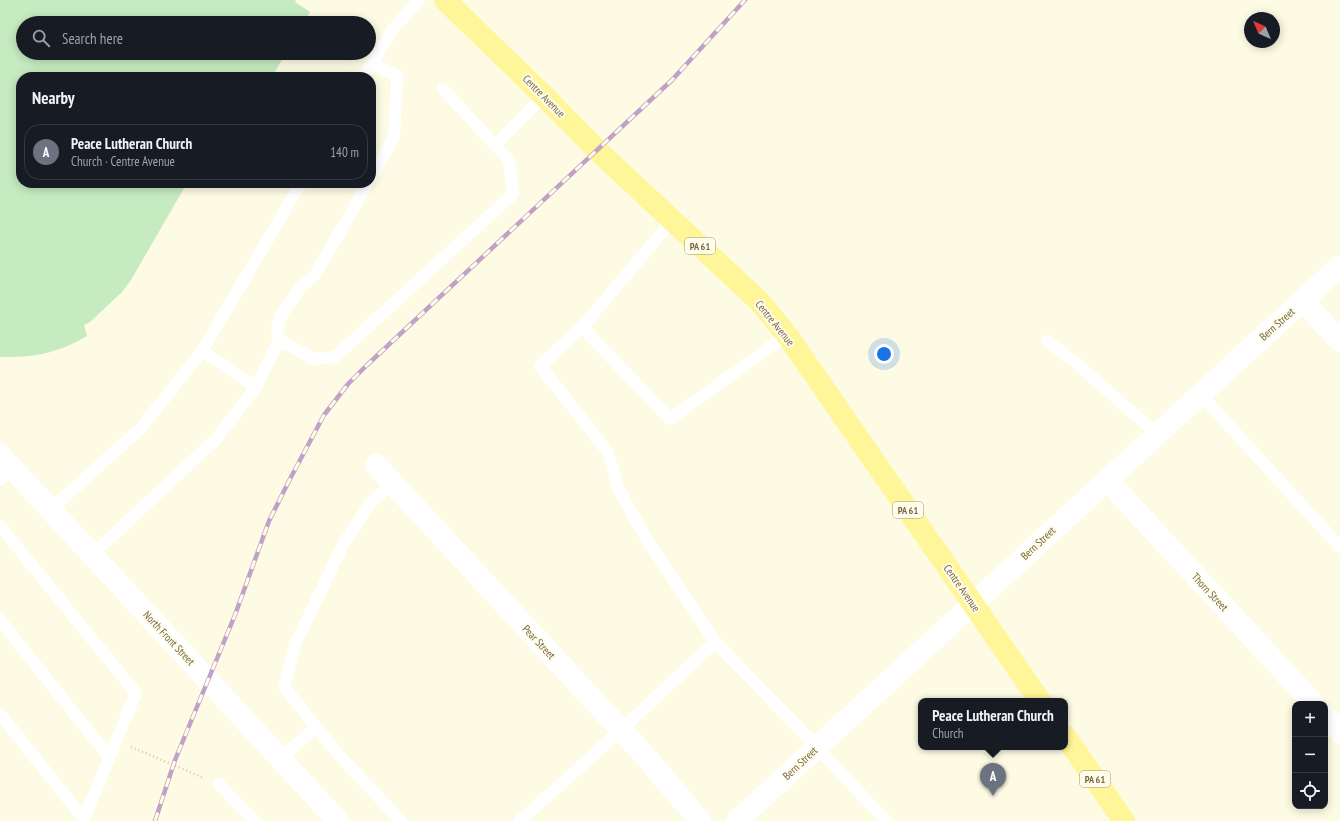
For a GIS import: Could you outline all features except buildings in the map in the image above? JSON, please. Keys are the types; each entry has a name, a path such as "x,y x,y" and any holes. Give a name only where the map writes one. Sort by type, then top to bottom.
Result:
{"main road":[{"name":"Centre Avenue","path":"451,2 598,150 760,302 787,336 1038,698"},
{"name":"PA 61","path":"1068,740 1124,821"}],"street":[{"name":"Bern Street","path":"737,821 1340,266"},
{"path":"1303,301 1340,341"},
{"name":"Pear Street","path":"376,465 620,731 645,756 700,821"},
{"name":"North Front Street","path":"4,467 50,510 92,555 280,759 332,819"},
{"name":"Thorn Street","path":"1107,480 1311,701"},
{"path":"1328,719 1340,732"}],"lane":[{"path":"376,58 394,29 419,0"},
{"path":"367,72 375,60"},
{"path":"372,64 396,76 394,137 376,169"},
{"path":"279,340 314,359 334,357 512,194 509,160 443,89"},
{"path":"495,145 544,96"},
{"path":"50,510 141,428 202,351 298,188"},
{"path":"92,555 216,439 256,387 279,340 277,330 282,314 301,287 315,275 365,188"},
{"path":"672,221 582,327 540,366 608,452 618,488 647,540 715,642 817,747 886,821"},
{"path":"582,327 670,419 787,336"},
{"path":"1047,341 1076,363 1157,434"},
{"path":"202,351 256,387"},
{"path":"1200,394 1340,547"},
{"path":"393,483 371,502 344,543 296,642 284,687 338,754 402,821"},
{"path":"0,526 136,692 84,819 0,714"},
{"path":"0,620 109,757"},
{"path":"520,821 620,731 715,642"},
{"path":"280,759 316,727"},
{"path":"219,784 254,821"}],"path":[{"path":"116,741 219,784"}],"green space":[{"path":"0,0 296,0 295,2 310,12 308,16 16,16 16,60 282,60 275,72 16,72 16,188 184,188 131,280 122,292 90,322 84,325 87,336 66,347 45,353 24,357 0,357"}],"railway":[{"path":"155,821 175,760 235,615 269,521 324,415 348,384 367,365 672,80 745,0"}],"place":[{"name":"Peace Lutheran Church","path":"993,796"}]}
